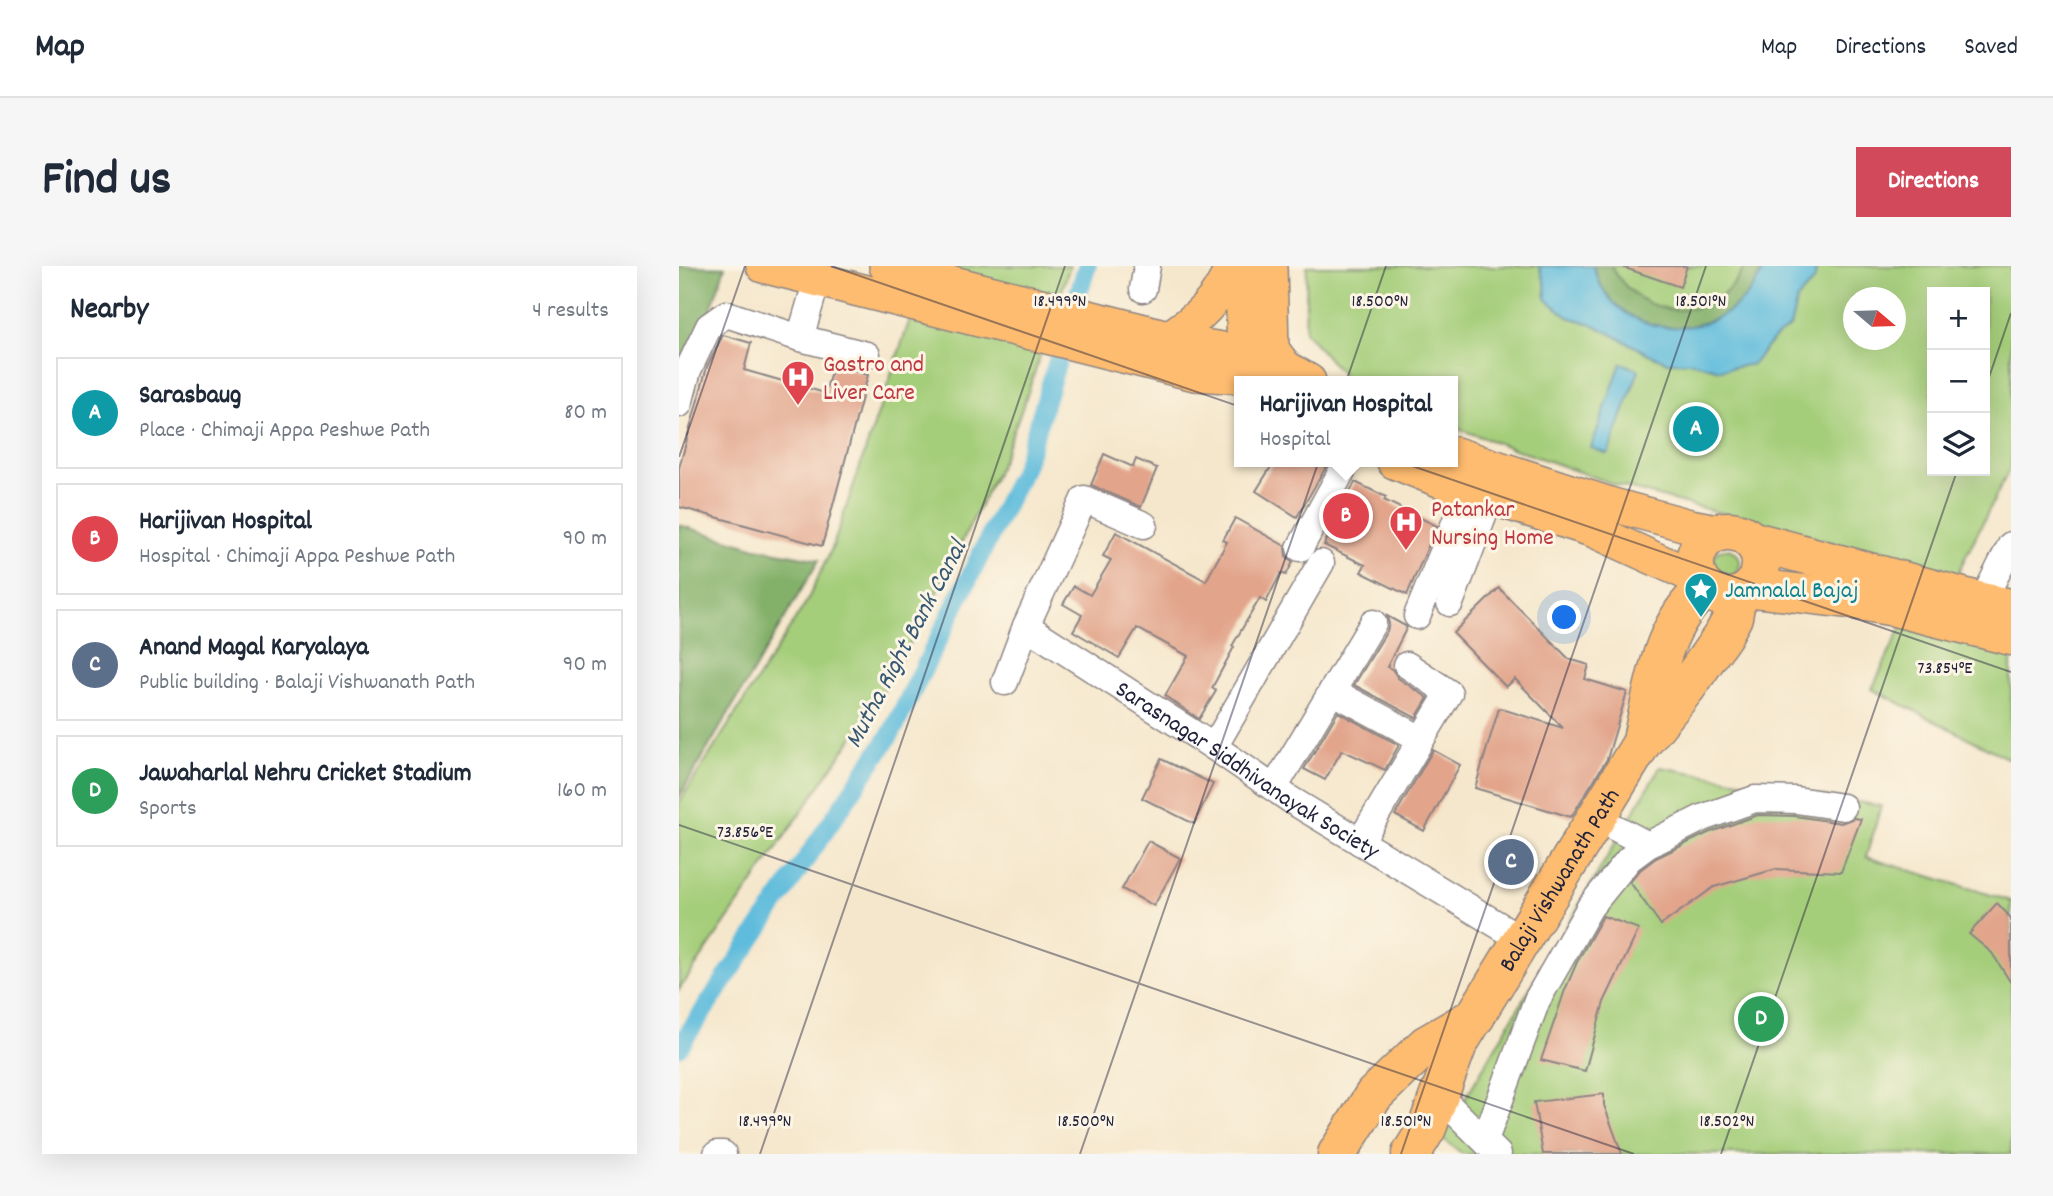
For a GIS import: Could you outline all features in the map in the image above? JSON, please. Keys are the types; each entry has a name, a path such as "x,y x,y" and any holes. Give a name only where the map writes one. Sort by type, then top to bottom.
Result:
{"highway":[{"name":"Balaji Vishwanath Path","path":"1336,1154 1374,1095 1454,1035 1524,940 1641,744 1686,688 1723,635 1733,617 1723,588 1695,566 1696,554 1711,536 1736,536 1760,559 1760,570 1723,588 1683,611 1670,632 1662,656 1641,744"},
{"path":"1736,536 1997,605"},
{"path":"1723,588 1814,595 1895,607 2011,636"},
{"path":"1723,635 1814,595"},
{"name":"Balaji Vishwanath Path","path":"1411,1154 1427,1128 1439,1096 1454,1035"},
{"path":"1366,1154 1397,1107 1454,1035"},
{"path":"1389,1154 1454,1035"}],"main road":[{"path":"763,266 817,280 900,280 1155,344 1195,374 1267,368"},
{"path":"1155,344 1194,322 1212,303 1232,266"},
{"path":"1242,266 1267,368"},
{"path":"1267,368 1270,266"},
{"path":"1458,455 1613,505 1736,536"},
{"path":"1407,467 1479,494 1592,530 1723,588"}],"street":[{"path":"800,338 817,280"},
{"path":"679,404 688,370 709,326 726,314 800,338 867,355"},
{"path":"1214,747 1311,556 1345,467"},
{"path":"1450,603 1479,494"},
{"path":"1417,616 1479,494"},
{"path":"1005,682 1026,626 1084,499 1144,525"},
{"path":"1997,605 2011,545"},
{"path":"1274,788 1373,623"},
{"name":"Sarasnagar Siddhivanayak Society","path":"1026,626 1274,788 1524,940"},
{"path":"1360,842 1449,693 1407,665"},
{"path":"1332,691 1421,739"},
{"path":"1439,1096 1492,1150 1537,1000 1590,907 1629,859 1648,845 1702,818 1755,799 1796,800 1843,807"},
{"path":"1597,818 1648,845"},
{"path":"717,1154 723,1154"}],"green space":[{"path":"679,266 725,267 679,405"},
{"path":"928,266 1070,266 1026,398 999,468 919,627 879,699 679,990 679,803 807,601 833,546"},
{"path":"1307,266 2011,266 2011,466 1956,576 1613,484 1458,429 1458,376 1344,376 1305,332"},
{"path":"1593,266 1611,266 1624,285 1641,298 1659,307 1679,310 1698,307 1716,299 1732,286 1745,266 1764,266 1750,292 1729,311 1704,323 1677,327 1650,324 1626,313 1606,293"},
{"path":"679,525 756,548 819,560 679,797"},
{"path":"1726,549 1736,553 1740,563 1736,573 1726,577 1716,573 1712,563 1716,553"},
{"path":"1903,624 2011,653 2011,760 1872,689"},
{"path":"1660,767 1881,806 1866,857 2011,901 2011,1154 1463,1154 1442,1138"}],"water":[{"path":"1539,266 1593,266 1606,293 1626,313 1650,324 1677,327 1704,323 1729,311 1750,292 1764,266 1817,266 1814,281 1797,299 1790,327 1774,338 1753,364 1720,370 1691,362 1668,362 1592,324 1568,317 1546,299 1545,284"},
{"path":"1621,363 1639,370 1608,454 1591,448"}],"building":[{"path":"1625,266 1687,266 1680,287"},
{"path":"723,335 751,343 744,370 825,393 833,365 868,375 822,546 679,507 679,468 707,367"},
{"path":"1104,454 1133,467 1136,459 1157,468 1141,507 1091,485"},
{"path":"1271,467 1326,467 1297,517 1256,491"},
{"path":"1355,482 1386,497 1384,500 1437,526 1407,595 1361,572 1365,565 1324,545"},
{"path":"1235,518 1285,546 1286,556 1293,562 1286,575 1281,573 1266,602 1260,598 1232,646 1234,647 1212,688 1216,691 1199,719 1165,696 1188,656 1137,628 1119,658 1073,631 1082,615 1063,604 1074,586 1090,595 1111,560 1103,556 1116,532 1206,581 1227,542 1223,540"},
{"path":"1499,588 1569,659 1589,665 1585,679 1627,692 1607,759 1571,817 1475,788 1499,708 1563,728 1515,679 1506,687 1453,633"},
{"path":"1387,616 1407,627 1387,667 1392,669 1398,678 1428,698 1416,718 1354,685 1387,631"},
{"path":"1338,712 1399,745 1385,770 1342,750 1325,780 1304,769"},
{"path":"1433,750 1460,765 1424,831 1395,815"},
{"path":"1161,759 1213,784 1194,824 1142,798"},
{"path":"1758,815 1795,816 1841,823 1854,818 1861,819 1841,872 1776,869 1714,887 1661,925 1630,882 1640,870 1656,858 1708,833"},
{"path":"1148,841 1180,858 1154,906 1122,889"},
{"path":"1997,903 2011,918 2011,983 1992,953 1969,934"},
{"path":"1603,916 1639,929 1604,1002 1585,1071 1541,1060 1577,962"},
{"path":"1604,1094 1604,1105 1622,1154 1543,1154 1534,1102"}],"waterway":[{"name":"Mutha Right Bank Canal","path":"679,1047 892,732 1025,466 1087,266"}],"place":[{"name":"Gastro and Liver Care","path":"798,407"},
{"name":"Sarasbaug","path":"1696,429"},
{"name":"Harijivan Hospital","path":"1346,516"},
{"name":"Patankar Nursing Home","path":"1406,552"},
{"name":"Jamnalal Bajaj","path":"1701,619"},
{"name":"Anand Magal Karyalaya","path":"1511,862"},
{"name":"Jawaharlal Nehru Cricket Stadium","path":"1761,1019"}]}
